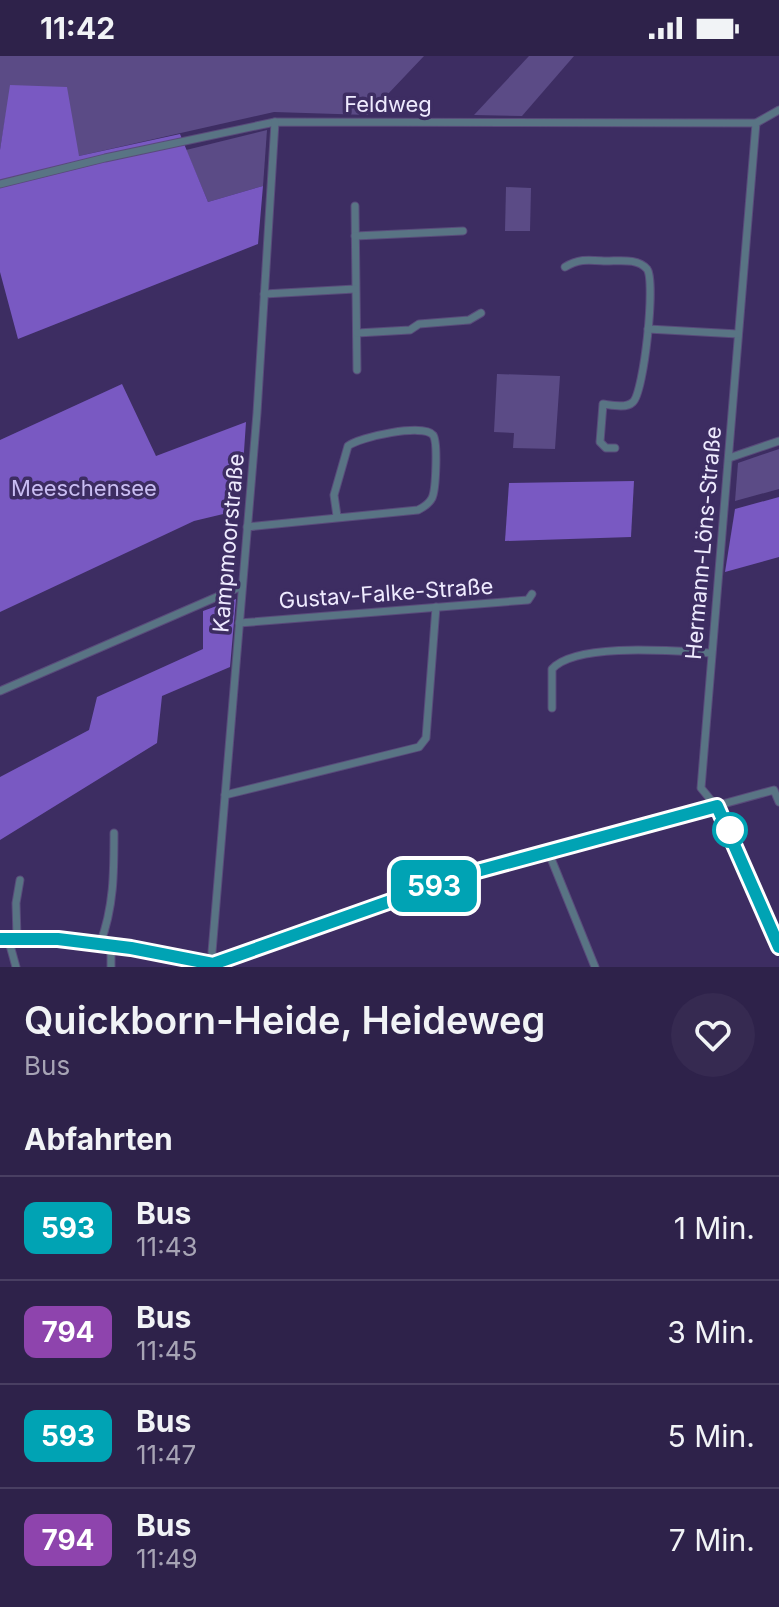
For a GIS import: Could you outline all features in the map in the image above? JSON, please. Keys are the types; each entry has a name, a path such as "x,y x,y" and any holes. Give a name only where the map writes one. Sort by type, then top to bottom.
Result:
{"street":[{"name":"Feldweg","path":"0,184 275,122 756,123 779,110"},
{"name":"Kampmoorstraße","path":"214,965 275,122"},
{"name":"Hermann-Löns-Straße","path":"756,123 701,788 717,806 779,947"},
{"path":"355,206 357,370"},
{"path":"355,236 463,231"},
{"path":"565,267 576,260 632,261 645,267 652,281 648,329 634,402 626,406 603,404 600,442 606,448 615,448"},
{"path":"264,294 355,289"},
{"path":"357,333 410,330 419,324 469,320 481,313"},
{"path":"648,329 738,334"},
{"path":"247,527 418,510 427,506 435,489 437,445 434,436 428,431 403,432 363,438 348,446 334,495 337,516"},
{"path":"729,458 779,441"},
{"path":"0,691 242,586"},
{"name":"Gustav-Falke-Straße","path":"239,623 528,600 532,594"},
{"path":"225,795 419,747 426,738 436,607"},
{"path":"552,708 552,669 567,660 634,650 711,653"},
{"path":"16,967 4,938 111,945 214,965 470,873 774,790 779,802"},
{"path":"100,944 109,920 114,888 114,833"},
{"path":"548,851 595,967"},
{"path":"17,937 16,903 20,880"},
{"path":"111,945 111,967"}],"shaded area":[{"path":"0,56 424,56 368,115 274,112 79,156 11,85 0,150"},
{"path":"529,56 574,56 522,116 474,115"},
{"path":"267,130 263,186 208,202 186,150"},
{"path":"506,187 531,188 530,231 505,231"},
{"path":"497,374 560,376 555,449 513,448 514,433 494,432"},
{"path":"779,449 779,489 735,501 738,463"}],"green space":[{"path":"10,85 67,87 79,156 180,134 208,202 263,186 258,244 18,339 0,272 0,150"},
{"name":"Meeschensee","path":"122,384 156,456 246,422 240,510 194,521 0,612 0,440"},
{"path":"634,481 631,537 505,541 509,483"},
{"path":"779,497 779,557 725,572 735,509"},
{"path":"236,599 230,667 162,696 157,743 0,840 0,777 89,730 97,697 203,649 203,611"}],"bus line":[{"name":"593","path":"0,939 58,939 131,948 213,964 470,873 717,806 779,947"}]}
